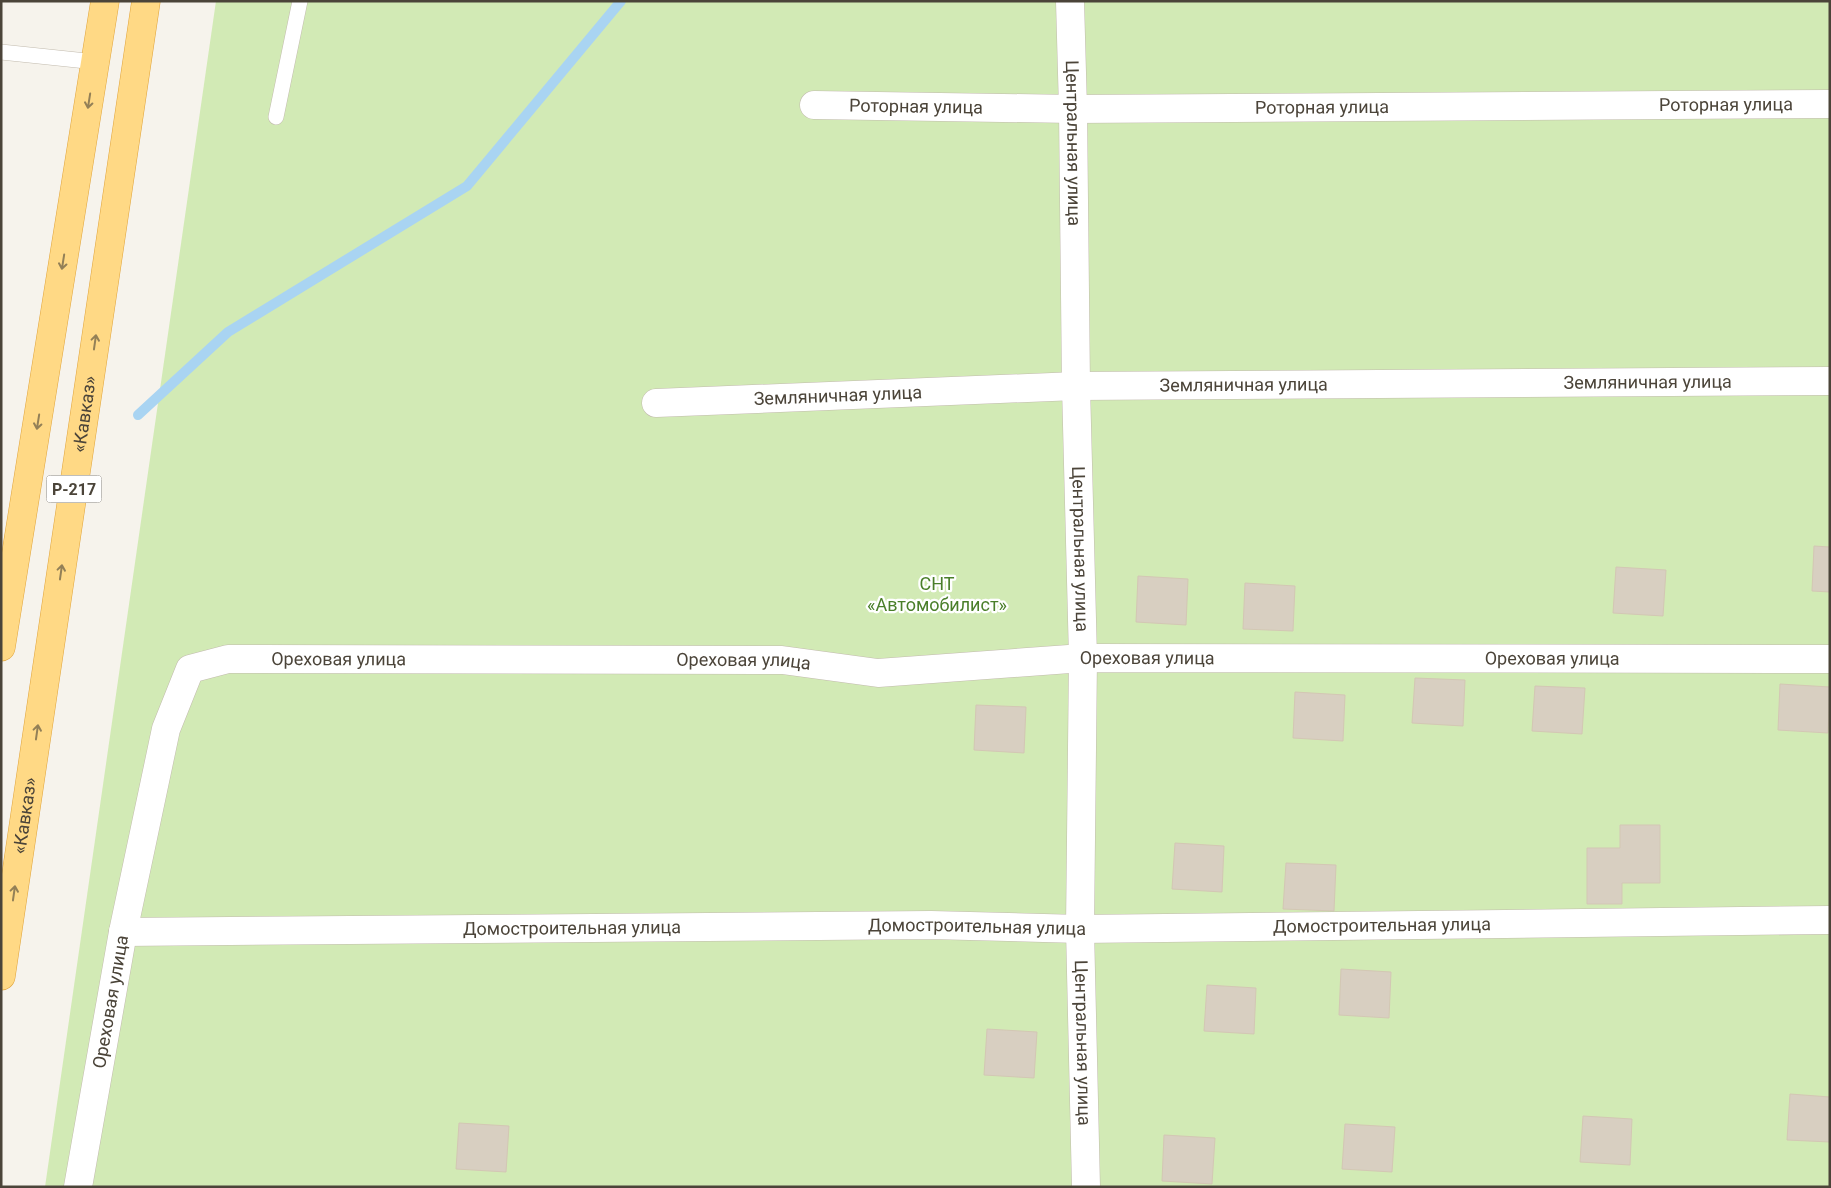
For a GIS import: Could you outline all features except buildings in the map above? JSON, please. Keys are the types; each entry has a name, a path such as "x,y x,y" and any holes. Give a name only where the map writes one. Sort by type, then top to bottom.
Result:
{"highway":[{"name":"Р-217","path":"1,647 105,1"},
{"name":"«Кавказ»","path":"1,976 146,1"}],"street":[{"name":"Центральная улица","path":"1070,1 1076,386 1083,658 1080,928 1086,1187"},
{"name":"Роторная улица","path":"814,105 1073,109 1830,104"},
{"name":"Земляничная улица","path":"656,403 1076,386 1830,381"},
{"name":"Ореховая улица","path":"78,1187 123,932 166,729 190,669 228,659 782,660 878,673 1083,658 1830,659"},
{"name":"Домостроительная улица","path":"123,932 921,925 1080,928 1830,920"}],"lane":[{"path":"276,117 300,1"},
{"path":"1,52 96,62"}],"green space":[{"name":"СНТ «Автомобилист»","path":"216,1 1830,1 1830,1187 45,1187"}],"waterway":[{"path":"138,415 228,332 467,186 621,1"}]}
